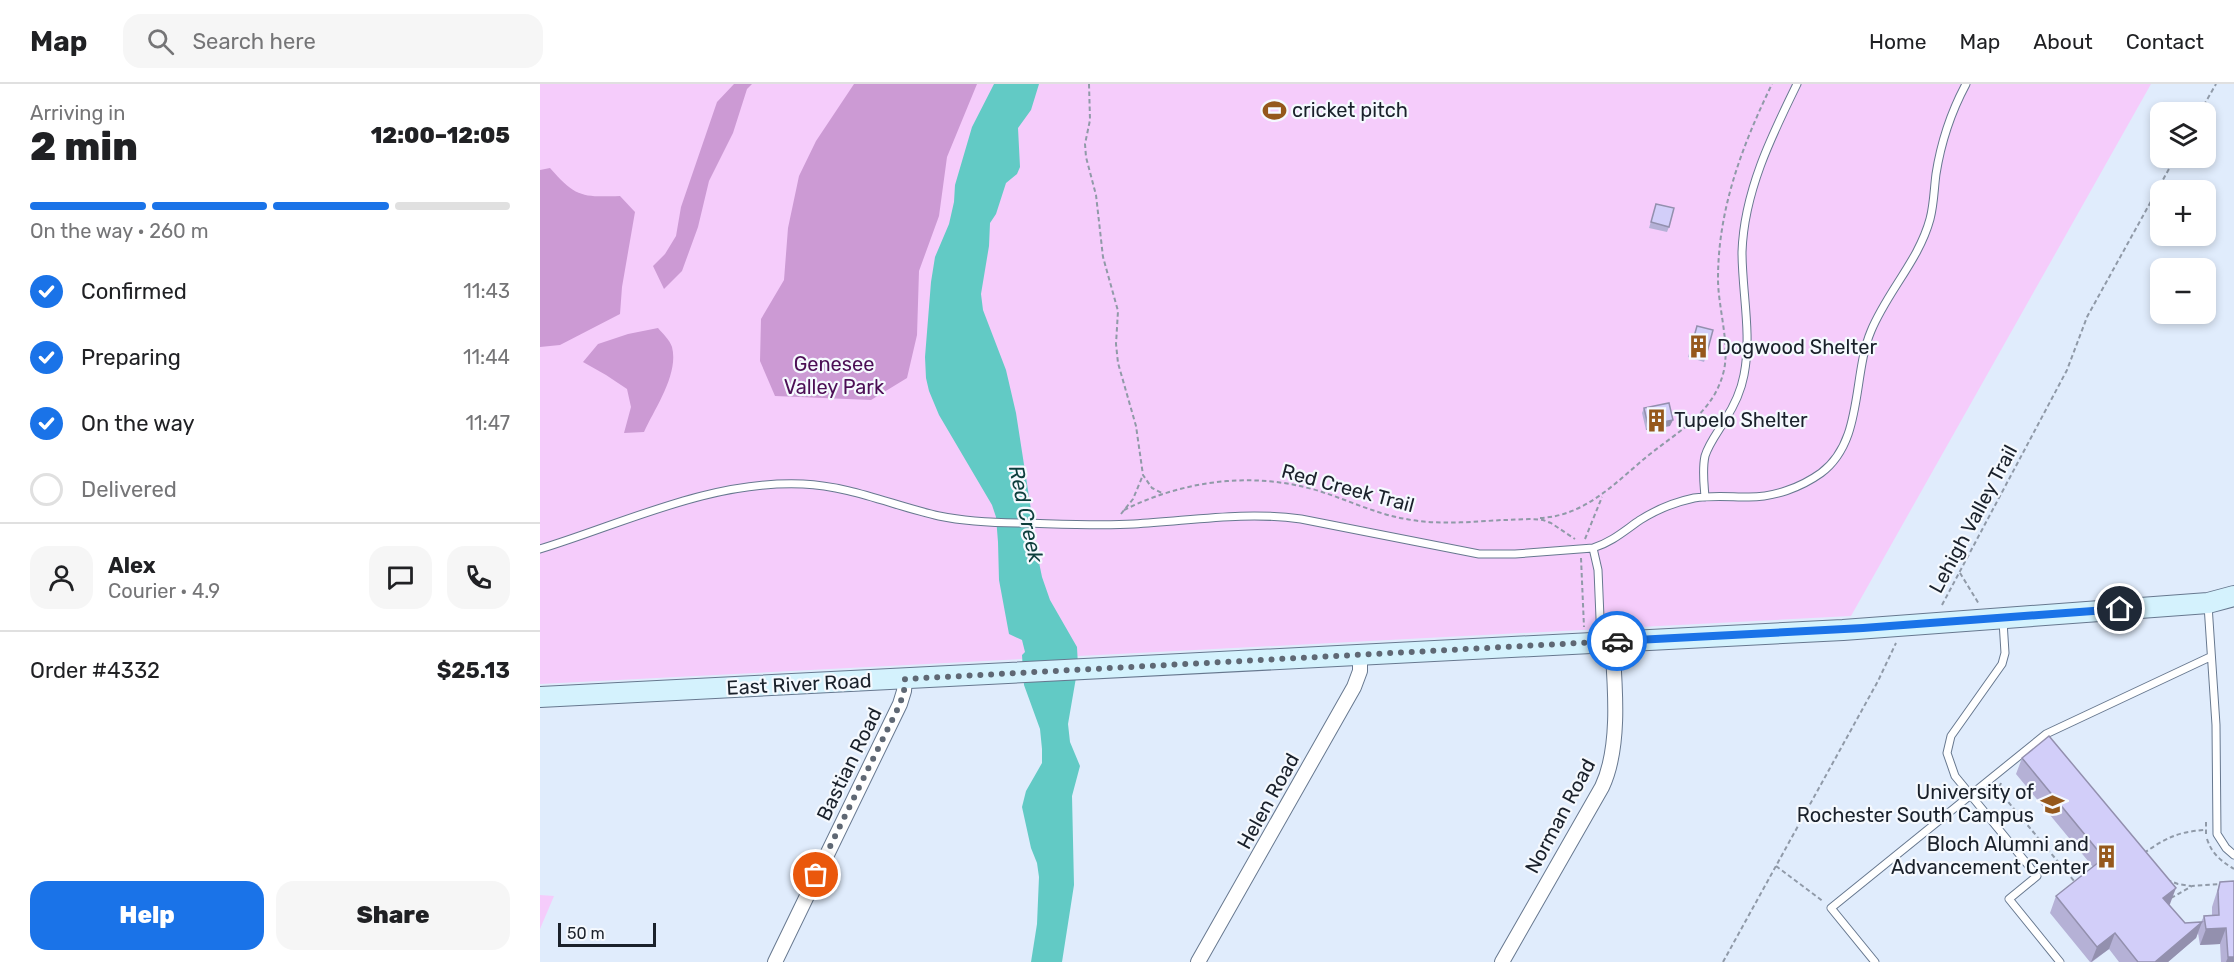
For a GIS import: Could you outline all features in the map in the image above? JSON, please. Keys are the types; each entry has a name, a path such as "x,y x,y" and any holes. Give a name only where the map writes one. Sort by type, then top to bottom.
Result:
{"street":[{"name":"East River Road","path":"540,697 1843,630 2208,603 2234,596"},
{"name":"East River Road","path":"2208,603 2234,607"},
{"name":"Norman Road","path":"1502,962 1602,787 1610,768 1614,739 1607,641"},
{"name":"Helen Road","path":"1198,962 1354,687 1360,671 1360,655"},
{"name":"Bastian Road","path":"775,962 900,704 905,679"}],"lane":[{"path":"1705,497 1703,472 1706,455 1713,439 1738,399 1745,369 1747,339 1742,254 1747,212 1764,155 1797,84"},
{"path":"540,549 695,499 734,490 789,484 834,488 938,516 986,523 1120,525 1229,515 1273,515 1479,554 1496,555 1593,548 1612,540 1640,520 1687,500 1705,497 1751,497 1780,493 1821,472 1841,450 1852,423 1860,368 1868,339 1878,316 1926,231 1933,206 1936,174 1943,142 1954,108 1966,84"},
{"path":"1593,548 1607,641"},
{"path":"2208,603 2216,725 2217,834 2226,848 2234,855"},
{"path":"1995,619 2005,653 2002,664 1951,735 1947,753 1955,776 2037,876 2009,899 2060,962"},
{"path":"1875,962 1831,908 2046,734 2210,657"}],"path":[{"path":"1089,84 1090,120 1085,144 1086,157 1096,195 1103,257 1116,302 1118,363 1136,426 1143,475 1152,488 1163,494"},
{"path":"1534,519 1561,515 1603,495 1700,415 1712,401 1721,383 1725,361 1718,282 1722,223 1743,147 1772,84"},
{"path":"2206,102 2216,84"},
{"name":"Lehigh Valley Trail","path":"1942,604 2067,370 2087,317 2169,168"},
{"path":"1120,525 1124,510 1138,489 1143,475"},
{"name":"Red Creek Trail","path":"1124,510 1163,494 1211,483 1255,480 1316,490 1406,520 1534,519 1551,523 1562,529 1577,541 1581,549"},
{"path":"1584,627 1581,549 1603,495"},
{"path":"1960,573 1995,619"},
{"path":"1723,962 1878,681 1904,626"},
{"path":"2003,777 2000,788 2004,797 2080,889"},
{"path":"2143,853 2167,836 2184,831 2205,830"},
{"path":"1776,866 1831,908"},
{"path":"2163,875 2172,882 2192,886 2224,884"},
{"path":"2172,882 2174,897"},
{"path":"2167,901 2192,886"}],"green space":[{"name":"Genesee Valley Park","path":"540,84 2151,84 1851,616 540,684"},
{"path":"734,84 752,84 747,89 733,133 709,181 698,227 682,271 664,289 653,266 665,254 676,236 681,207 717,102"},
{"path":"854,84 977,84 947,157 939,216 919,271 917,335 907,378 871,400 775,396 760,361 761,319 784,280 788,228 799,176 816,141"},
{"path":"550,168 567,185 581,194 620,196 635,212 622,287 620,314 560,345 540,347 540,170"},
{"path":"658,328 672,347 672,368 669,379 644,432 624,433 631,407 627,389 583,362 598,344 628,334"},
{"path":"540,895 554,896 540,929"}],"water":[{"name":"Red Creek","path":"994,84 1039,84 1031,110 1018,128 1020,167 1017,174 1006,183 996,214 990,223 989,246 981,294 983,310 1006,370 1016,413 1042,577 1050,600 1077,647 1078,666 1068,724 1070,742 1080,766 1072,796 1074,885 1062,962 1031,962 1037,924 1039,877 1022,807 1026,791 1042,763 1042,749 1040,729 1024,685 1022,655 1025,652 1022,640 1009,634 999,580 996,517 992,505 939,415 926,378 925,357 935,257 949,224 955,185 972,127"}],"building":[{"path":"1656,204 1674,208 1669,227 1651,222"},
{"name":"Dogwood Shelter","path":"1697,326 1713,330 1706,356 1690,351"},
{"name":"Tupelo Shelter","path":"1669,403 1673,420 1648,425 1644,408"},
{"name":"Bloch Alumni and Advancement Center","path":"2049,736 2176,888 2163,898 2185,923 2202,922 2155,962 2138,962 2115,933 2097,947 2056,896 2104,858 2022,758"},
{"path":"2234,881 2234,957 2228,957 2226,928 2206,929 2204,916 2219,915 2220,882"}],"way so far":[{"path":"816,875 903,698 905,679 1617,641"}],"place":[{"name":"cricket pitch","path":"1274,110"},
{"name":"Dogwood Shelter","path":"1699,347"},
{"name":"Tupelo Shelter","path":"1656,420"},
{"name":"University of Rochester South Campus","path":"2052,804"},
{"name":"Bloch Alumni and Advancement Center","path":"2107,856"}],"route":[{"path":"1617,641 1863,628 2120,609"}]}
